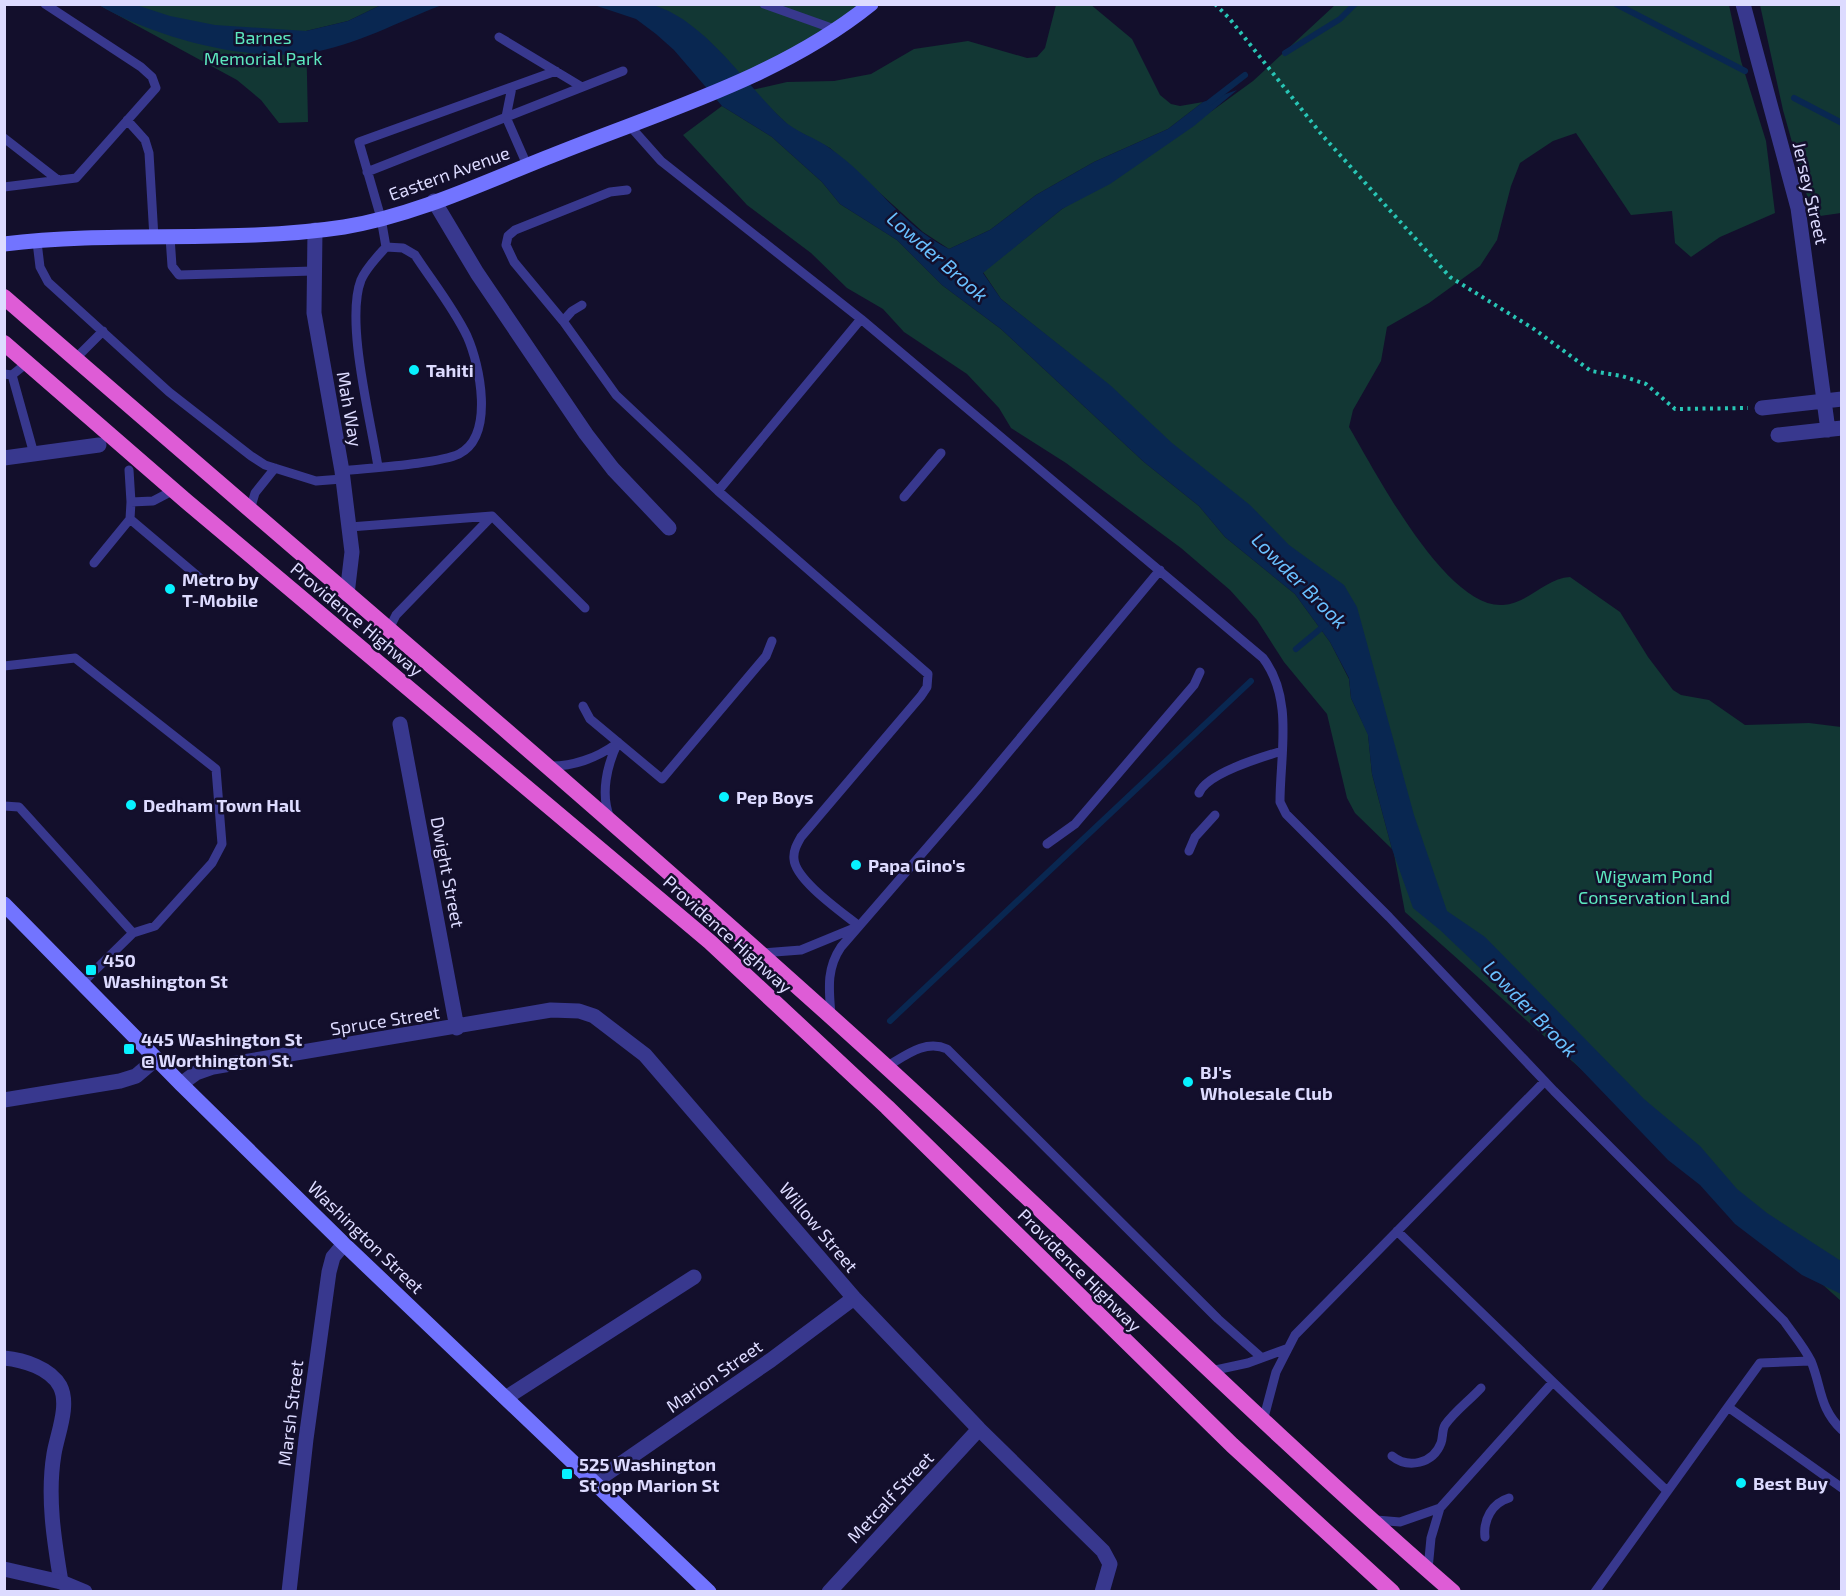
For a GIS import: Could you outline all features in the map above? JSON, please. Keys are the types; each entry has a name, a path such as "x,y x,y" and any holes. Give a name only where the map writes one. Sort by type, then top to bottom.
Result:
{"highway":[{"name":"Providence Highway","path":"4,297 760,953 886,1067 1263,1421 1453,1592"},
{"name":"Providence Highway","path":"4,343 174,490 718,950 887,1107 1232,1445 1392,1592"}],"main road":[{"name":"Eastern Avenue","path":"4,244 315,230 381,218 434,201 527,165 688,102 780,62 837,30 871,4"},
{"name":"Washington Street","path":"4,904 156,1059 344,1244 507,1397 593,1483 708,1592"}],"street":[{"name":"Jersey Street","path":"1743,4 1798,208 1824,401 1835,429"},
{"path":"434,201 477,273 586,434 613,469 669,528"},
{"name":"Mah Way","path":"315,230 314,313 350,527 352,552 347,594"},
{"path":"1762,408 1842,399"},
{"path":"1778,435 1835,429"},
{"path":"7,457 99,445"},
{"name":"Dwight Street","path":"400,724 457,1028"},
{"name":"Willow Street","path":"457,1028 551,1010 579,1011 594,1016 645,1055 854,1298 979,1430 1103,1551 1110,1564 1102,1592"},
{"name":"Spruce Street","path":"181,1084 196,1073 213,1067 457,1028"},
{"path":"4,1100 120,1081 136,1076 156,1059"},
{"name":"Marsh Street","path":"289,1592 306,1439 329,1272 333,1257 344,1244"},
{"path":"507,1397 694,1276"},
{"name":"Marion Street","path":"593,1483 771,1360 854,1298"},
{"path":"4,1358 21,1360 47,1372 61,1387 64,1404 53,1457 52,1530 61,1582"},
{"name":"Metcalf Street","path":"829,1592 979,1430"},
{"path":"4,1569 61,1582 85,1592"}],"lane":[{"path":"4,187 76,178 156,88 152,77 45,4"},
{"path":"764,4 837,30"},
{"path":"499,37 582,87"},
{"path":"378,466 359,348 357,310 358,290 363,276 386,247 381,218 359,142 555,71"},
{"path":"367,172 623,71"},
{"path":"512,87 507,117 527,165"},
{"path":"127,120 145,140 149,153 154,238"},
{"path":"629,124 661,161 861,319 1263,658 1272,670 1282,704 1280,802 1286,814 1389,917 1544,1082 1784,1321 1810,1361 1820,1398 1827,1412 1842,1430"},
{"path":"4,138 58,180"},
{"path":"627,190 610,192 523,226 508,236 506,245 514,262 563,321 616,395 718,491 928,674 927,687 921,696 801,837 795,847 794,860 799,874 859,926"},
{"path":"170,237 172,266 179,275 313,271"},
{"path":"37,242 40,267 44,276 187,407 251,456 275,468 316,481 378,466 444,459 461,453 475,439 482,420 483,401 468,339 415,255 403,248 386,247"},
{"path":"563,321 572,310 582,305"},
{"path":"718,491 861,319"},
{"path":"76,358 103,332"},
{"path":"27,363 8,374 34,454"},
{"path":"904,497 941,453"},
{"path":"250,510 255,493 275,468"},
{"path":"94,563 130,519 129,470"},
{"path":"131,502 153,501 174,490"},
{"path":"350,527 492,516 585,608"},
{"path":"389,629 396,615 492,516"},
{"path":"130,519 201,579"},
{"path":"831,1017 830,968 841,947 977,790 1160,570"},
{"path":"583,706 590,718 662,779 766,657 772,641"},
{"path":"4,666 75,658 216,769 222,844 212,863 155,926 133,933 82,983"},
{"path":"1047,844 1075,824 1194,685 1200,672"},
{"path":"546,766 573,764 607,751 618,742"},
{"path":"613,824 606,808 605,791 612,755 618,742"},
{"path":"1200,793 1207,783 1234,768 1282,751"},
{"path":"4,806 20,807 133,933"},
{"path":"1189,851 1195,837 1215,815"},
{"path":"760,953 801,950 859,926"},
{"path":"886,1067 920,1048 938,1045 947,1049 1218,1319 1262,1358"},
{"path":"1263,1421 1286,1349 1295,1335 1544,1082"},
{"path":"1397,1231 1667,1491"},
{"path":"1210,1371 1262,1358 1286,1349"},
{"path":"1595,1592 1760,1363 1810,1361"},
{"path":"1428,1569 1431,1538 1440,1508 1553,1382"},
{"path":"1392,1456 1405,1464 1412,1464 1433,1455 1442,1442 1444,1427 1481,1388"},
{"path":"1728,1407 1842,1488"},
{"path":"1485,1537 1485,1523 1489,1513 1509,1498"},
{"path":"1371,1519 1400,1522 1440,1508"}],"path":[{"path":"1215,4 1229,18 1322,135 1450,277 1534,329 1591,371 1622,376 1646,384 1675,409 1713,411 1762,408"}],"green space":[{"path":"1090,4 1132,39 1160,95 1171,104 1180,106 1203,102 1168,129 1094,162 1036,195 990,230 949,249 923,232 830,148 790,127 752,90 787,82 834,81 871,74 914,49 968,41 1027,58 1037,57 1045,48 1056,5"},
{"name":"Barnes Memorial Park","path":"99,5 381,5 348,21 306,31 308,122 279,123 261,100 237,80"},
{"path":"651,5 871,5 743,79 713,45 691,27"},
{"name":"Wigwam Pond Conservation Land","path":"1335,5 1729,5 1741,61 1766,141 1775,213 1720,237 1691,257 1675,243 1672,211 1631,215 1576,133 1553,141 1520,163 1511,186 1497,240 1480,266 1429,303 1387,327 1381,361 1353,410 1349,427 1414,534 1436,562 1459,585 1481,600 1503,605 1512,603 1561,578 1570,577 1620,612 1648,657 1673,690 1681,695 1709,700 1745,725 1809,723 1841,727 1841,1301 1405,912 1351,627 1070,354 1001,299 983,272 1062,209 1209,113 1253,81"},
{"path":"1760,5 1841,5 1841,213 1813,217 1783,110"},
{"path":"722,106 772,137 822,182 840,204 897,240 942,285 1001,329 1144,462 1199,506 1225,537 1295,594 1330,642 1349,679 1351,698 1368,734 1372,774 1392,849 1355,813 1347,798 1327,714 1284,662 1257,620 1230,590 1181,548 1066,463 1011,428 999,408 967,374 904,332 883,309 847,288 811,253 747,205 683,135"}],"water":[{"name":"Lowder Brook","path":"632,3 653,5 671,12 689,24 722,54 787,123 825,145 846,161 917,228 932,240 949,249 990,230 1036,195 1094,162 1168,129 1203,102 1237,90 1194,126 1110,184 1062,209 983,273 1001,299 1110,385 1172,443 1250,505 1289,545 1344,585 1357,607 1414,815 1447,911 1485,937 1644,1099 1700,1146 1737,1189 1767,1213 1841,1261 1841,1294 1802,1275 1735,1224 1700,1185 1668,1160 1523,1009 1440,930 1413,908 1392,849 1372,774 1368,735 1351,698 1349,678 1330,642 1295,594 1225,537 1199,506 1144,462 1001,329 942,285 897,240 840,204 822,182 772,137 722,106 674,50 656,34 636,19 594,5"},
{"path":"99,5 136,5 170,16 215,25 306,31 348,21 381,5 442,5 343,45 309,53 284,55 229,50 173,37 121,17"}],"waterway":[{"path":"1285,53 1340,19 1355,4"},
{"path":"1616,4 1745,71"},
{"path":"1210,102 1245,75"},
{"path":"1794,98 1842,123"},
{"name":"Lowder Brook","path":"1296,649 1325,625"},
{"path":"890,1021 1251,681"}],"place":[{"name":"Tahiti","path":"414,370"},
{"name":"Metro by T-Mobile","path":"170,589"},
{"name":"Pep Boys","path":"724,797"},
{"name":"Dedham Town Hall","path":"131,805"},
{"name":"Papa Gino's","path":"856,865"},
{"name":"450 Washington St","path":"91,970"},
{"name":"445 Washington St @ Worthington St.","path":"129,1049"},
{"name":"BJ's Wholesale Club","path":"1188,1082"},
{"name":"525 Washington St opp Marion St","path":"567,1474"},
{"name":"Best Buy","path":"1741,1483"}]}
